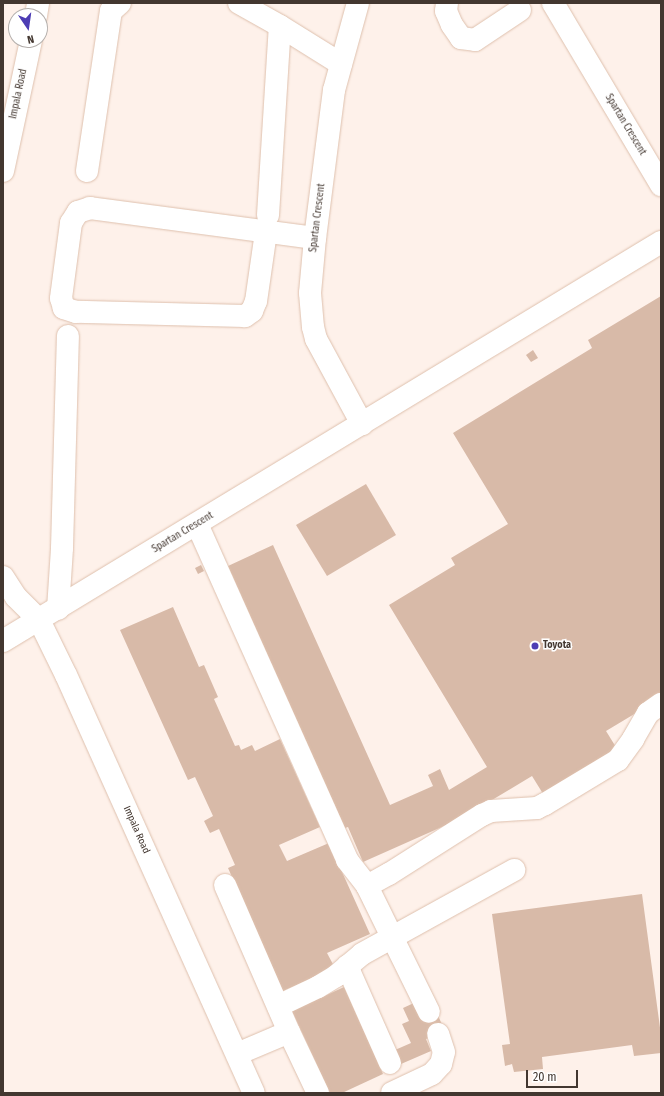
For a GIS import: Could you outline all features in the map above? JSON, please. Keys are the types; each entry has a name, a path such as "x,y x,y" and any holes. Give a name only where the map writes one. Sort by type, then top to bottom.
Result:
{"street":[{"path":"87,171 111,11 120,3"},
{"path":"239,3 280,26 341,64"},
{"name":"Spartan Crescent","path":"358,3 334,90 315,238 310,293 314,333 323,353 362,424"},
{"path":"447,3 446,11 452,25 461,38 475,40 520,10"},
{"name":"Spartan Crescent","path":"553,3 661,185"},
{"path":"280,26 267,224 256,301 252,311 245,316 76,312 64,308 61,298 71,222 78,212 90,208 267,224 315,238"},
{"name":"Impala Road","path":"3,171 29,48"},
{"name":"Spartan Crescent","path":"3,641 661,242"},
{"path":"58,609 62,548 68,336"},
{"path":"197,524 347,860 367,886 429,1012"},
{"name":"Impala Road","path":"3,577 16,597 39,620 103,756 254,1093"},
{"path":"367,886 389,874 482,815 491,811 537,808 618,760 633,739 648,713 661,704"},
{"path":"278,1006 318,987 336,976 362,954 514,870"},
{"path":"226,885 289,1032 318,1093"},
{"path":"347,966 390,1063"},
{"path":"237,1054 289,1032"},
{"path":"392,1093 432,1074 441,1064 444,1052 438,1034"}],"building":[{"path":"661,296 661,698 606,731 619,752 545,797 532,776 462,818 363,862 348,827 345,828 228,566 273,545 390,805 433,786 428,775 440,769 449,790 487,767 389,605 455,565 451,558 508,524 453,433 592,348 588,340"},
{"path":"533,350 538,358 531,362 526,355"},
{"path":"366,484 396,535 327,576 296,525"},
{"path":"201,565 204,571 198,574 195,568"},
{"path":"173,607 199,667 204,665 218,697 214,699 235,746 239,745 241,750 252,745 255,751 280,739 320,827 279,845 287,861 329,843 370,934 327,953 335,968 283,991 228,868 235,865 219,829 210,833 204,821 213,816 195,777 188,780 120,630"},
{"path":"642,894 661,1035 661,1053 634,1056 632,1045 542,1057 543,1069 514,1072 512,1064 505,1066 502,1045 510,1044 492,914"},
{"path":"344,987 383,1074 342,1093 330,1093 292,1011"},
{"path":"416,1002 435,1009 445,1031 426,1039 431,1051 401,1064 395,1050 411,1043 402,1024 409,1021 403,1008"}],"place":[{"name":"Toyota","path":"535,646"}]}
